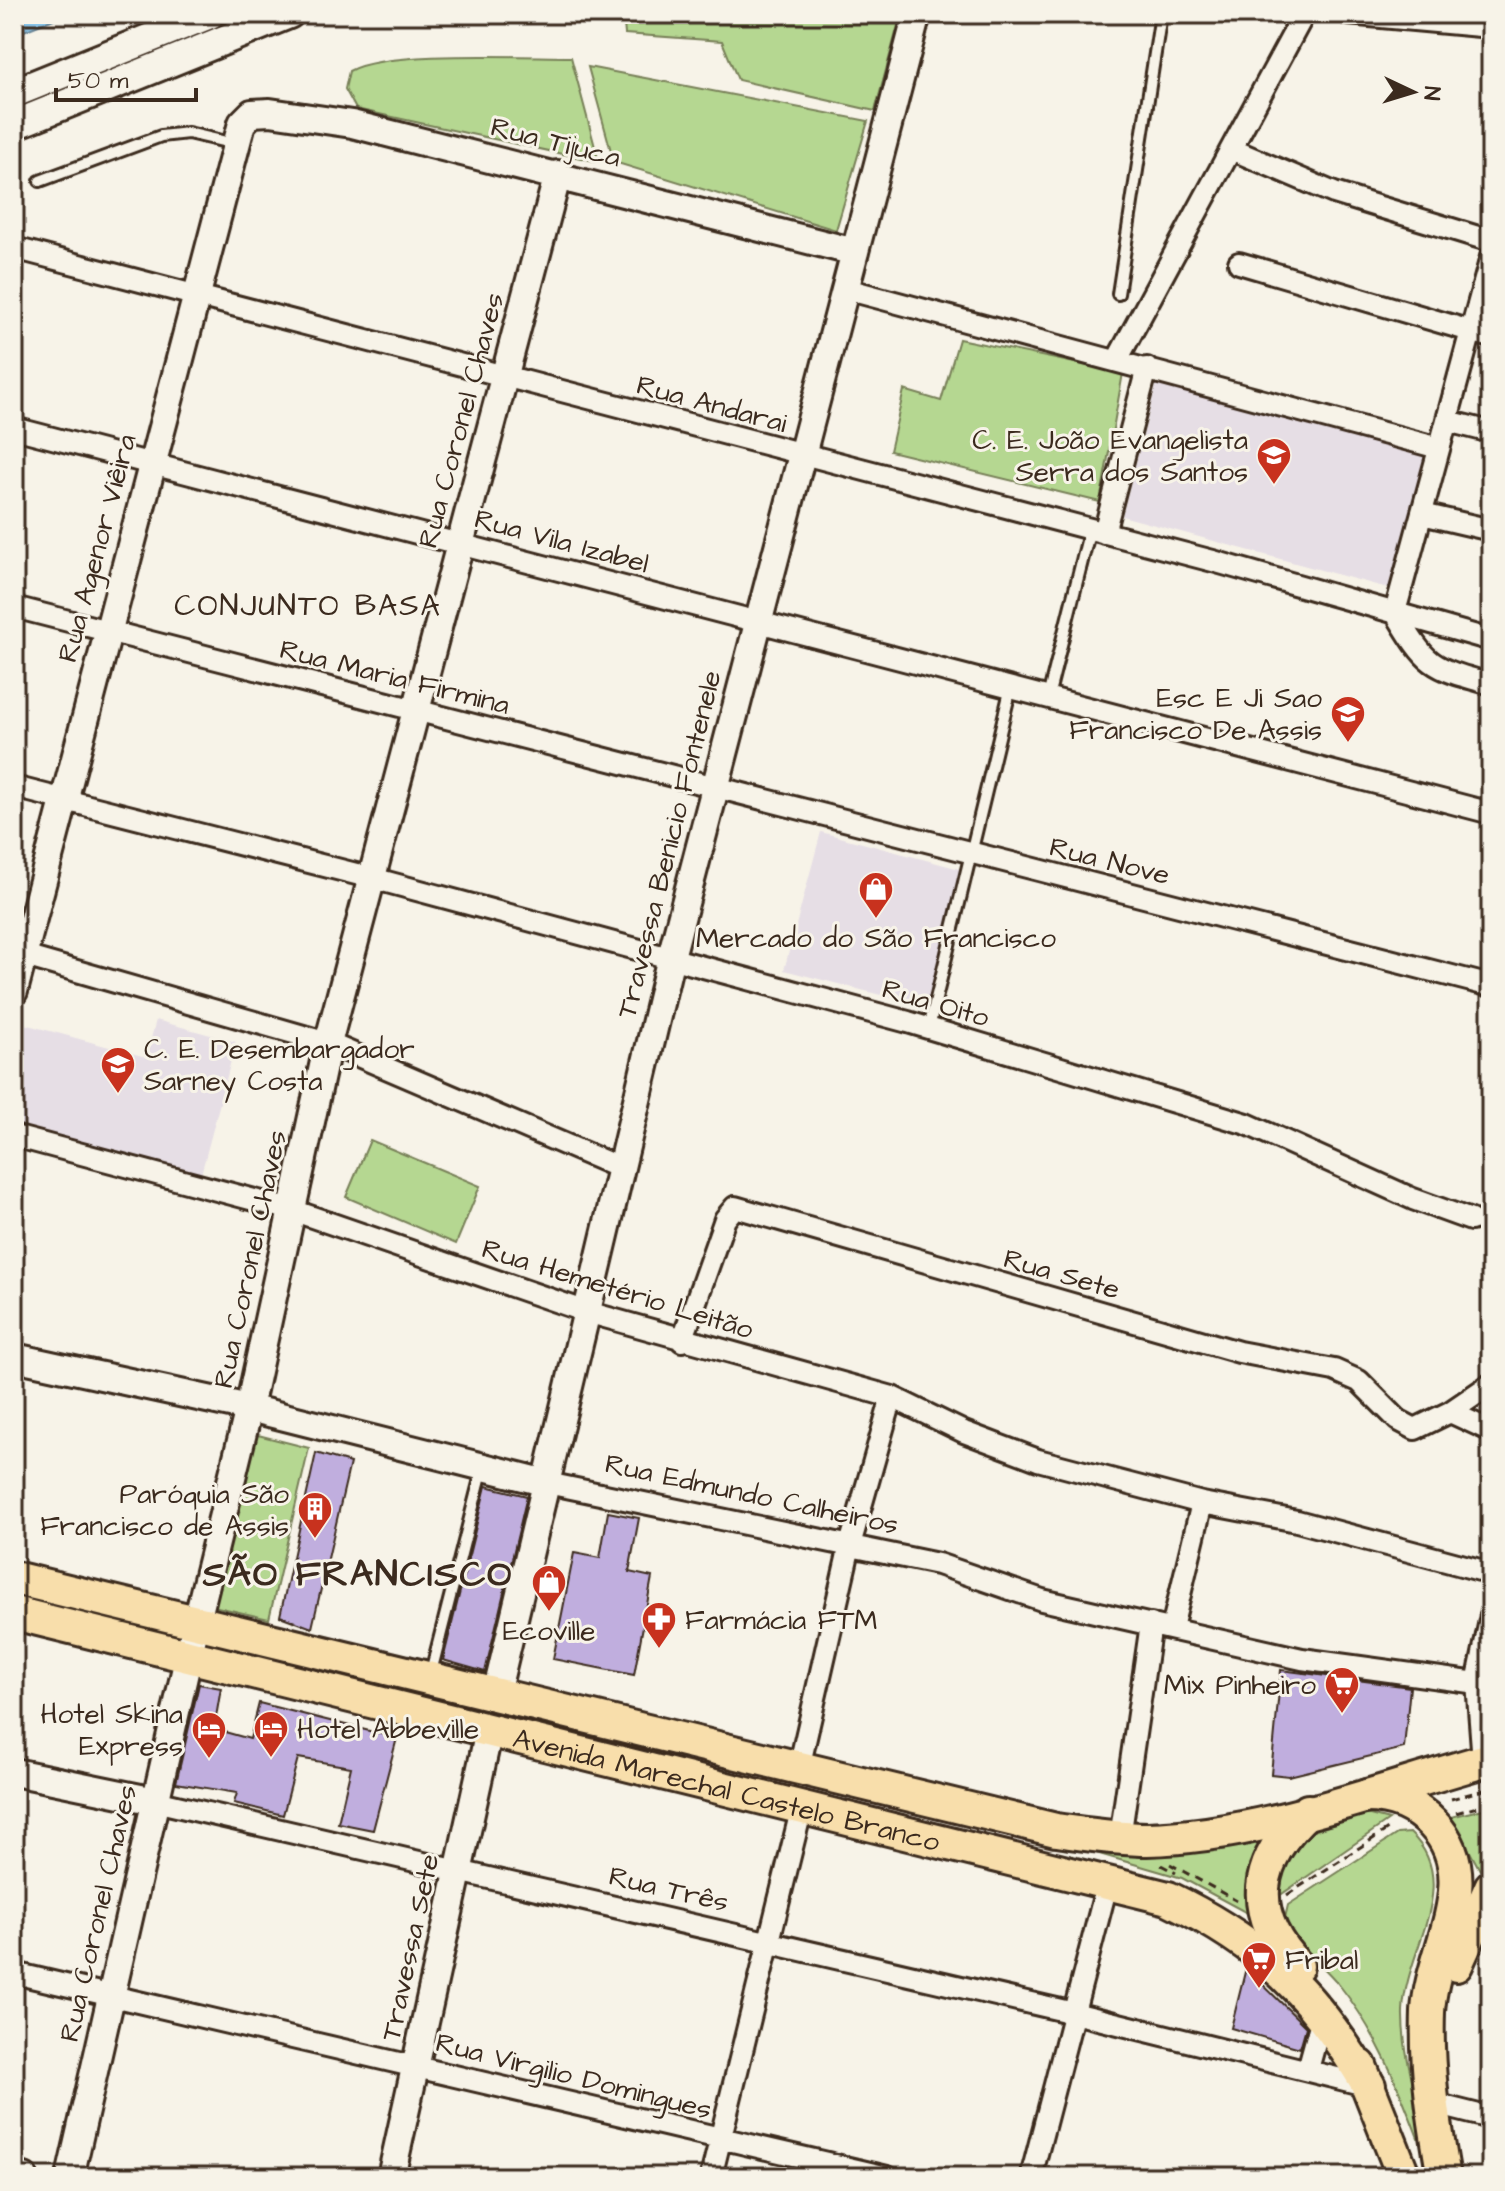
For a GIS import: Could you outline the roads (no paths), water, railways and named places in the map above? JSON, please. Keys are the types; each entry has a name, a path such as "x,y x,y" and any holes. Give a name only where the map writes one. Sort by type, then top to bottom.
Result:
{"main road":[{"path":"14,93 210,14"},
{"path":"14,125 236,25 289,14"},
{"name":"Avenida Marechal Castelo Branco","path":"14,1578 1056,1830 1120,1838 1200,1835 1488,1770"},
{"name":"Avenida Marechal Castelo Branco","path":"14,1613 1168,1898 1226,1930 1262,1955 1323,2014 1369,2086"},
{"path":"1363,1796 1390,1798 1417,1810 1439,1831 1453,1858 1456,1876 1452,1911 1430,1998 1430,2090 1444,2177"},
{"path":"1308,1811 1283,1836 1270,1857 1264,1880 1263,1905 1276,1943 1330,2007 1369,2086 1404,2177"},
{"path":"1430,2090 1453,1974 1489,1893"}],"street":[{"name":"Travessa Benicio Fontenele","path":"496,1694 671,957 917,14"},
{"path":"1117,360 1304,14"},
{"path":"1348,14 1491,27"},
{"name":"Rua Tijuca","path":"240,134 252,113 292,114 395,133 855,252"},
{"name":"Rua Agenor Viêira","path":"14,991 19,954 240,134"},
{"path":"1231,149 1334,193 1491,241"},
{"name":"Rua Coronel Chaves","path":"70,2177 188,1657 249,1408 328,1043 558,174"},
{"name":"Rua Andarai","path":"14,248 1097,531 1491,640"},
{"path":"1491,257 1482,335 1447,421 1395,612 1422,656 1445,671 1491,684"},
{"path":"1239,263 1482,335"},
{"path":"846,289 1439,448"},
{"path":"1097,531 1147,368"},
{"path":"1447,421 1491,432"},
{"name":"Rua Vila Izabel","path":"14,428 461,541 1491,813"},
{"path":"1422,514 1491,530"},
{"name":"Rua Maria Firmina","path":"14,607 716,788"},
{"name":"Rua Oito","path":"14,787 372,878 929,1028 1247,1124 1413,1199 1471,1220"},
{"name":"Rua Nove","path":"716,788 1491,986"},
{"path":"19,954 328,1043 620,1168"},
{"name":"Rua Hemetério Leitão","path":"14,1136 292,1210 587,1312 682,1341 892,1397 964,1432 1038,1460 1202,1503 1297,1521 1491,1573"},
{"name":"Rua Sete","path":"682,1341 729,1211 744,1208 941,1268 1239,1352 1334,1370 1359,1381 1398,1420 1415,1429 1450,1412 1491,1384"},
{"name":"Rua Edmundo Calheiros","path":"14,1357 249,1408 547,1483 938,1564 1042,1600 1302,1659 1477,1683"},
{"path":"799,1768 850,1545 892,1397"},
{"path":"1450,1412 1491,1431"},
{"path":"1120,1838 1162,1626 1202,1503"},
{"path":"1488,1770 1477,1683 1491,1615"},
{"name":"Travessa Sete","path":"391,2177 489,1731"},
{"name":"Rua Três","path":"14,1772 155,1801 768,1945 1074,2013 1369,2086"},
{"path":"711,2177 802,1807"},
{"path":"1031,2177 1108,1881"},
{"name":"Rua Virgilio Domingues","path":"14,1973 887,2177"},
{"path":"1308,2069 1323,2014"},
{"path":"1430,2090 1491,2118"},
{"path":"14,2175 24,2177"}],"lane":[{"path":"1118,294 1161,14"},
{"path":"40,181 161,136 240,134"},
{"path":"1048,697 1097,531"},
{"path":"929,1028 1011,687"},
{"path":"429,1678 483,1466"}],"water":[{"path":"14,14 66,14 14,35"}],"place":[{"name":"C. E. João Evangelista Serra dos Santos","path":"1274,486"},
{"name":"Esc E Ji Sao Francisco De Assis","path":"1348,744"},
{"name":"Mercado do São Francisco","path":"876,920"},
{"name":"C. E. Desembargador Sarney Costa","path":"118,1095"},
{"name":"Paróquia São Francisco de Assis","path":"315,1540"},
{"name":"Ecoville","path":"549,1613"},
{"name":"Farmácia FTM","path":"659,1650"},
{"name":"Mix Pinheiro","path":"1342,1715"},
{"name":"Hotel Abbeville","path":"271,1759"},
{"name":"Hotel Skina Express","path":"209,1760"},
{"name":"Fribal","path":"1259,1990"}],"district":[{"name":"CONJUNTO BASA","path":"308,605"},
{"name":"SÃO FRANCISCO","path":"358,1572"}]}
